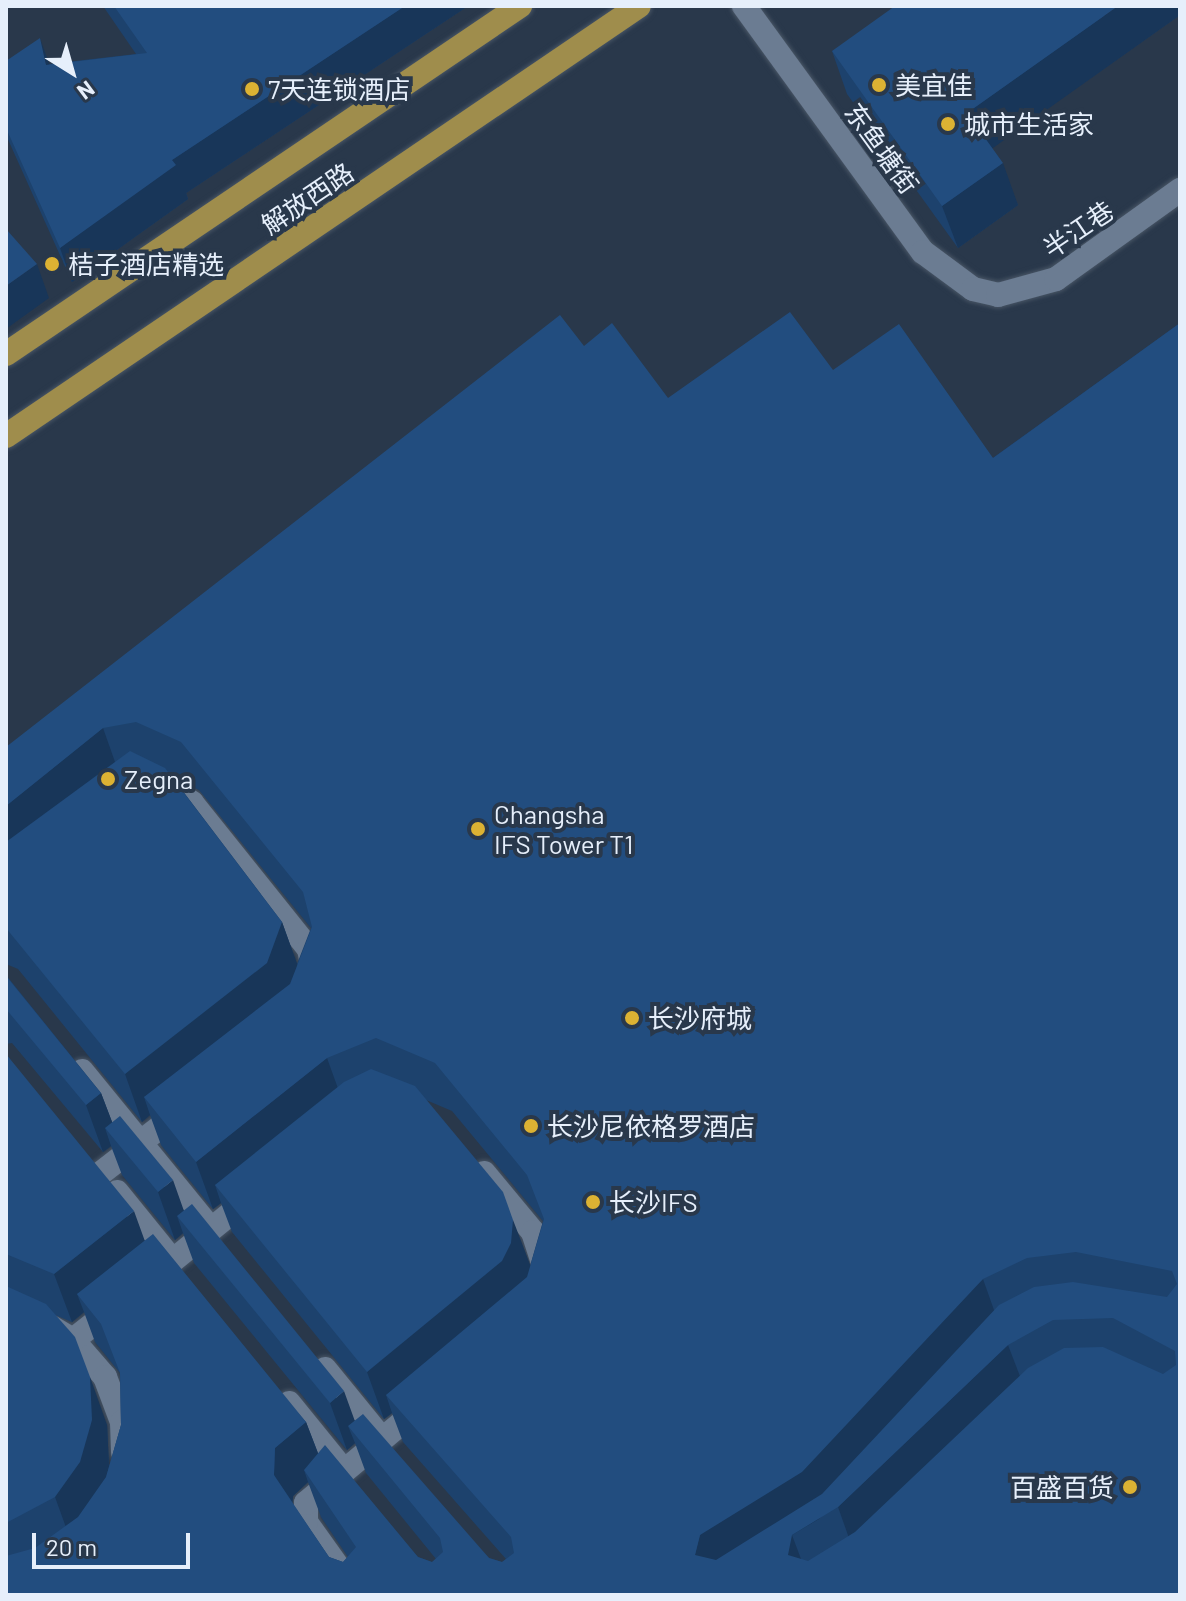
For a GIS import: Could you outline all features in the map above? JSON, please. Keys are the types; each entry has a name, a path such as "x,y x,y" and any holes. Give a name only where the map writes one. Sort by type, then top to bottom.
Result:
{"main road":[{"name":"解放西路","path":"6,354 520,6"},
{"name":"解放西路","path":"6,436 639,6"}],"lane":[{"name":"东鱼塘街","path":"744,6 923,252 948,276 998,295"},
{"name":"半江巷","path":"998,295 1056,279 1180,190"},
{"path":"148,783 192,803 309,949 315,970 310,998"},
{"path":"64,1049 231,1254"},
{"path":"101,1173 200,1096"},
{"path":"82,1150 193,1285"},
{"path":"469,1155 533,1232 546,1265 543,1295"},
{"path":"73,1340 270,1182"},
{"path":"6,1310 31,1315 73,1340 105,1377 122,1422 121,1481"},
{"path":"311,1352 400,1462"},
{"path":"273,1383 361,1491"},
{"path":"358,1595 306,1522 306,1503 443,1388"}],"building":[{"path":"114,6 405,6 172,160 176,165 60,248 6,128 6,61 40,38 46,65 147,53"},
{"path":"895,6 1118,6 967,113 1003,163 942,206 832,51"},
{"path":"6,229 37,264 6,286"},
{"name":"长沙IFS","path":"790,312 833,370 899,324 993,458 1180,323 1180,1595 6,1595 6,1556 35,1548 78,1517 106,1477 121,1425 120,1373 101,1324 77,1294 153,1234 306,1422 275,1448 274,1475 329,1557 343,1562 356,1547 304,1470 325,1445 418,1557 432,1562 443,1552 440,1538 348,1426 363,1414 489,1558 502,1562 514,1553 511,1537 386,1395 527,1277 544,1219 527,1175 435,1063 376,1038 327,1058 196,1162 144,1097 290,984 312,927 303,892 181,742 136,722 103,728 6,806 6,747 560,315 584,346 612,323 668,398","holes":["1076,1252 1172,1271 1177,1284 1167,1297 1073,1282 1034,1287 999,1305 822,1494 716,1560 695,1555 700,1535 802,1472 983,1279 1027,1258","1113,1318 1175,1351 1176,1365 1163,1374 1103,1347 1064,1348 1028,1368 855,1532 808,1561 788,1555 792,1535 838,1507 1008,1345 1053,1320"]},
{"path":"130,751 165,768 282,922 267,963 125,1074 6,928 6,842"},
{"path":"6,976 101,1093 86,1105 6,1009"},
{"path":"6,1054 134,1211 54,1274 6,1254"},
{"path":"371,1069 415,1086 503,1192 513,1220 511,1243 502,1261 367,1372 215,1185 344,1082"},
{"path":"120,1116 173,1180 158,1192 105,1128"},
{"path":"192,1204 344,1391 330,1403 177,1216"},
{"path":"6,1286 46,1304 75,1337 90,1377 92,1420 80,1462 55,1497 6,1523"}],"place":[{"name":"美宜佳","path":"879,85"},
{"name":"7天连锁酒店","path":"252,89"},
{"name":"城市生活家","path":"948,124"},
{"name":"桔子酒店精选","path":"52,264"},
{"name":"Zegna","path":"108,779"},
{"name":"Changsha IFS Tower T1","path":"478,829"},
{"name":"长沙府城","path":"632,1018"},
{"name":"长沙尼依格罗酒店","path":"531,1126"},
{"name":"长沙IFS","path":"593,1202"},
{"name":"百盛百货","path":"1130,1487"}]}
